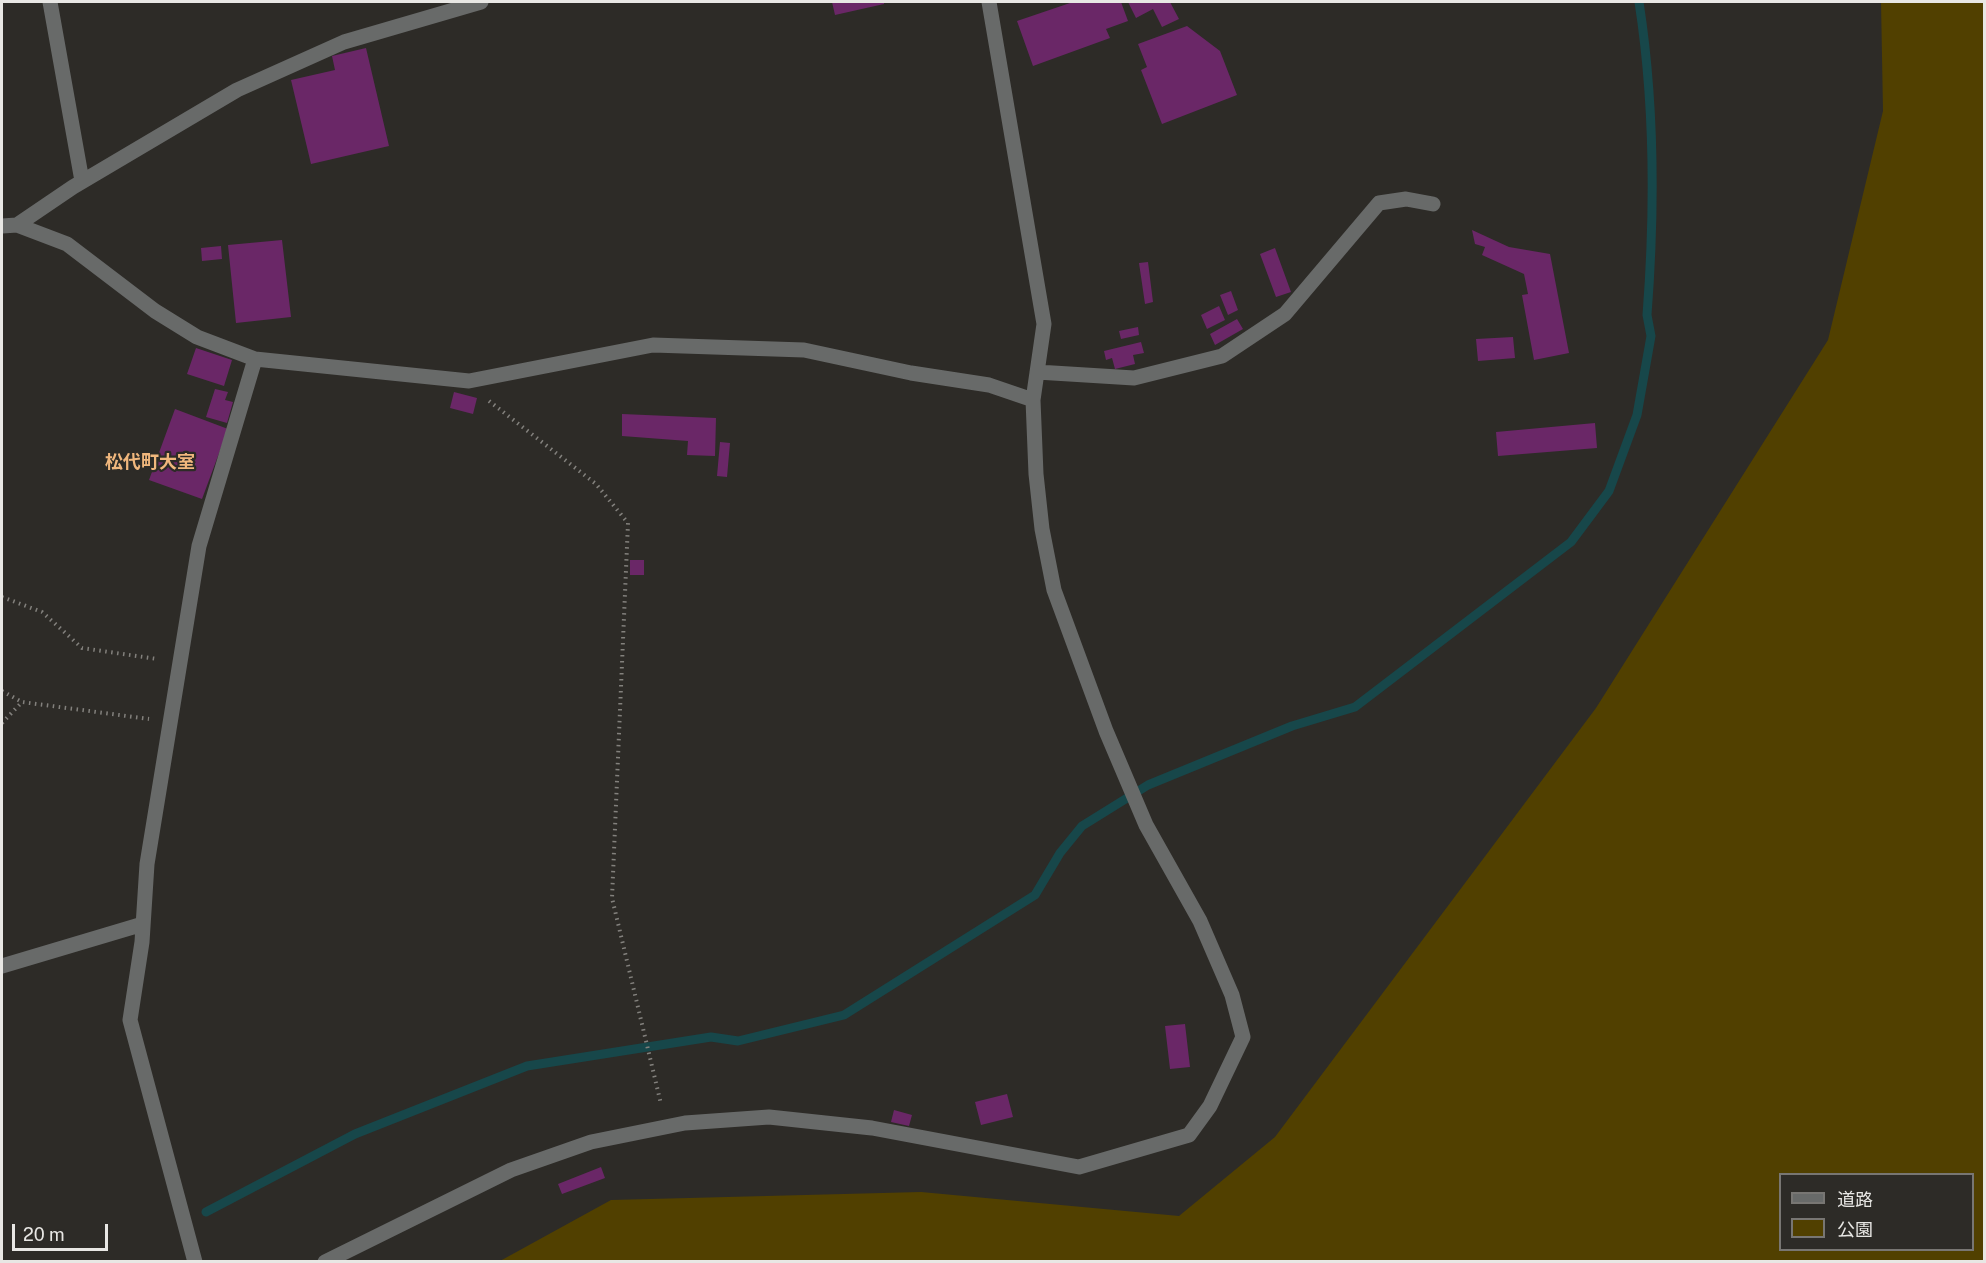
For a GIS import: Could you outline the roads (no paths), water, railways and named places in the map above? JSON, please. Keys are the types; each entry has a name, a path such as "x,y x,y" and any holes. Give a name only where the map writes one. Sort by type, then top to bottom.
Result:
{"street":[{"path":"51,2 82,181"},
{"path":"9,225 237,90 344,42 481,2"},
{"path":"325,1262 511,1170 591,1142 667,1127 769,1118 872,1128 1079,1167 1189,1135 1210,1106 1243,1037 1232,995 1200,921 1146,825 1106,731 1054,590 1042,529 1036,474 1033,400 1044,324 989,2"},
{"path":"1037,372 1134,378 1222,356 1285,314 1379,203 1407,199 1432,204"},
{"path":"9,225 68,244 155,310 197,337 255,359 463,381 653,345 804,350 911,373 989,385 1033,400"},
{"path":"195,1262 130,1020 143,924 147,864 199,546 255,359"},
{"path":"2,966 143,924"}],"waterway":[{"path":"206,1212 355,1134 527,1066 711,1037 738,1041 844,1015 1035,895 1060,853 1082,826 1148,785 1292,726 1355,707 1571,542 1609,491 1637,415 1651,336 1647,315 1652,197 1651,119 1639,2"}],"district":[{"name":"松代町大室","path":"150,462"}]}
